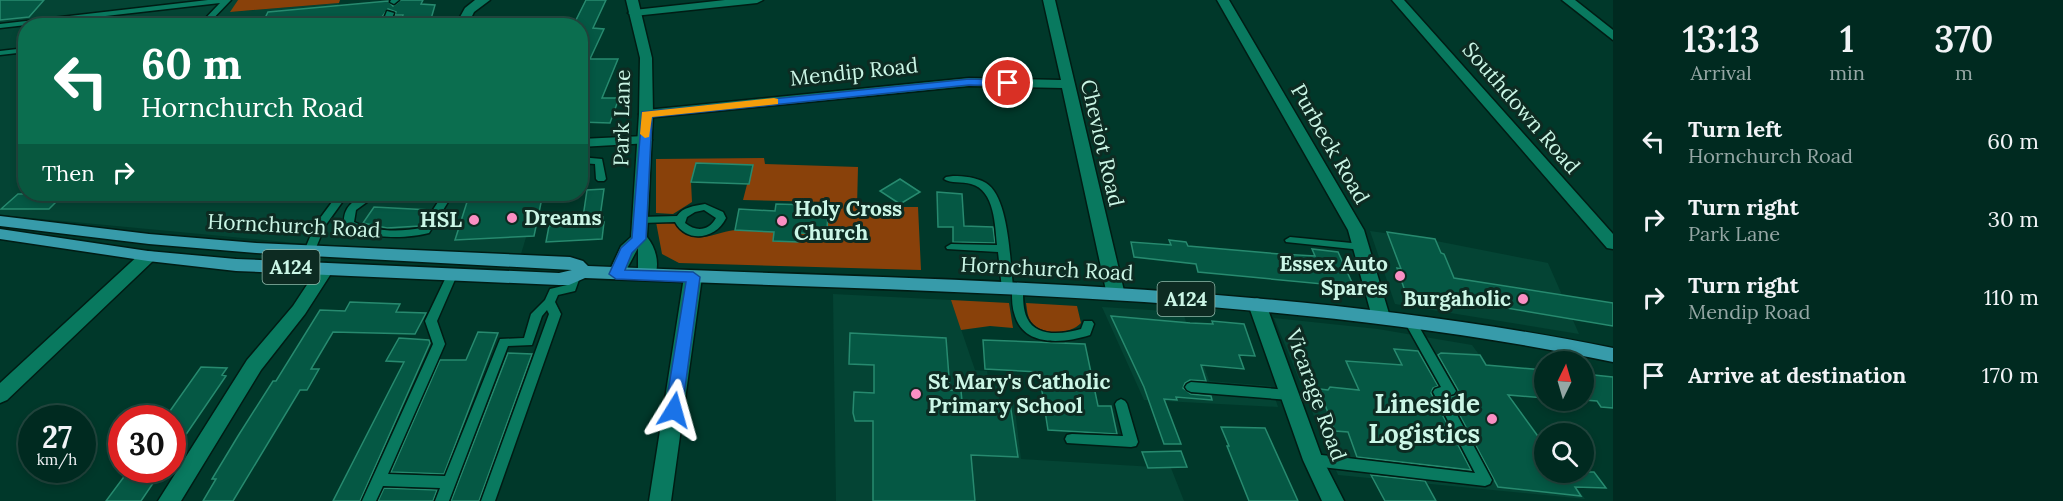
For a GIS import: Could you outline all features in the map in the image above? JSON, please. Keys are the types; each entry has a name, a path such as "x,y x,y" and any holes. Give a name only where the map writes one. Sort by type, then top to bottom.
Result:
{"main road":[{"name":"Hornchurch Road","path":"0,221 149,239 310,250 570,263 577,265 579,275"},
{"name":"Hornchurch Road","path":"0,234 148,256 236,265 452,275 647,275 1013,289 1257,304 1410,321 1613,355"}],"street":[{"path":"464,18 473,5 484,0"},
{"path":"633,7 757,0"},
{"name":"Cheviot Road","path":"1049,0 1116,295"},
{"name":"Purbeck Road","path":"1224,0 1356,230 1381,317"},
{"name":"Southdown Road","path":"1398,0 1613,244"},
{"path":"1568,0 1613,36"},
{"name":"Park Lane","path":"633,7 645,58 646,114 639,239 646,243 647,275"},
{"name":"Mendip Road","path":"646,114 969,82 1067,84"},
{"path":"588,143 645,140"},
{"path":"616,274 626,251 639,239"},
{"path":"0,395 148,256"},
{"path":"169,501 254,365 299,309 326,269"},
{"path":"660,501 693,277"},
{"name":"Vicarage Road","path":"1257,304 1313,460 1333,501"}],"lane":[{"path":"209,18 227,0"},
{"path":"70,18 227,0"},
{"path":"388,18 390,13"},
{"path":"0,26 18,24"},
{"path":"0,53 18,51"},
{"path":"588,160 599,161 601,179"},
{"path":"949,178 984,185 993,198 1013,289 1021,319 1027,328 1054,338 1070,338 1086,332 1088,324"},
{"path":"298,267 310,250 320,225 338,201"},
{"path":"361,201 351,207 349,223 362,230 416,234 425,231 443,201"},
{"path":"640,220 680,219"},
{"path":"1290,240 1362,247"},
{"path":"951,246 1003,249"},
{"path":"369,501 439,344 431,321 452,275"},
{"path":"442,501 504,342 528,342 537,314 549,302 554,292 571,288 579,275"},
{"path":"488,501 555,314 549,302"},
{"path":"1313,460 1485,480 1438,392 1450,391 1410,321"},
{"path":"1191,387 1290,395"},
{"path":"1072,439 1131,442 1121,404"},
{"path":"378,480 449,482"}],"shaded area":[{"path":"0,0 238,0 231,12 339,3 332,18 18,18 18,201 537,201 521,254 306,244 0,215"},
{"path":"238,0 340,0 339,3 230,12"},
{"path":"764,158 765,164 858,167 857,207 918,207 921,270 679,263 662,254 656,222 675,222 681,230 695,237 740,230 774,232 773,241 799,233 827,234 828,207 825,206 829,202 743,200 752,165 696,163 691,182 692,202 673,214 656,213 656,159"},
{"path":"1370,231 1426,239 1548,263 1579,334 1395,304"},
{"name":"St Mary's Catholic Primary School","path":"833,294 951,300 975,370 987,371 989,385 998,386 999,401 1014,402 1021,459 1171,468 1184,501 836,501"},
{"path":"951,300 1009,303 1013,328 990,326 961,330"},
{"path":"1026,303 1077,306 1081,323 1061,332 1046,331 1033,324 1028,316"},
{"path":"1102,307 1183,312 1198,363 1203,363 1209,381 1271,386 1278,407 1144,400"},
{"path":"1274,318 1378,329 1472,345 1534,429 1534,483 1573,483 1585,499 1338,475"}],"building":[{"path":"0,0 44,0 29,17 0,20"},
{"path":"401,0 423,0 421,4 435,5 431,18 402,18 403,15 395,15 396,12 388,9 382,17 372,18 265,18 268,12 388,1 393,6"},
{"path":"586,0 606,0 593,28 604,29 590,59 618,59 602,98 619,98 610,123 588,122 588,18 577,18"},
{"path":"696,163 753,165 749,184 691,182"},
{"path":"900,179 920,192 900,204 880,191"},
{"path":"604,189 600,217 603,217 602,222 604,222 602,239 546,242 549,226 582,224 585,201 588,201 588,190"},
{"path":"937,192 962,194 964,226 993,227 995,243 953,242 953,227 938,227"},
{"path":"18,194 18,201 57,201 49,209 1,209"},
{"name":"Dreams","path":"541,201 534,236 455,240 467,202"},
{"name":"Holy Cross Church","path":"810,203 828,206 827,234 799,233 798,242 773,241 774,232 735,230 739,209 775,211 776,204 810,205"},
{"path":"374,207 430,210 420,226 387,228 363,223"},
{"path":"1387,232 1435,239 1454,278 1613,303 1613,326 1405,291 1397,268 1401,269"},
{"path":"1169,240 1186,242 1188,246 1280,254 1315,256 1312,249 1338,252 1354,287 1198,272 1196,264 1134,257 1131,242 1171,245"},
{"path":"350,302 400,304 396,312 426,313 415,334 333,332 311,369 319,369 307,390 300,390 233,501 203,501 216,479 212,479 238,436 273,381 276,381 320,310 345,311"},
{"path":"1111,316 1190,323 1213,324 1212,321 1244,324 1255,356 1239,355 1244,369 1201,365 1206,381 1190,380 1183,388 1191,394 1211,396 1212,400 1176,397 1177,400 1164,399 1181,444 1164,444 1144,387"},
{"path":"478,332 498,333 444,474 391,472 440,360 466,360"},
{"path":"850,333 946,338 950,390 961,391 962,401 1010,403 1018,457 971,455 975,501 873,501 873,421 855,421 853,413 854,392 874,393 874,365 849,364"},
{"path":"399,338 429,340 430,343 360,501 333,501 404,362 386,361"},
{"path":"983,340 1085,344 1098,406 1111,406 1117,434 1048,430 1039,372 985,369"},
{"path":"1394,349 1418,351 1438,386 1433,388 1431,393 1471,470 1357,457 1348,432 1335,431 1319,389 1328,390 1330,387 1359,390 1346,361 1402,365"},
{"path":"508,353 532,354 479,501 451,501"},
{"name":"Lineside Logistics","path":"1441,353 1480,355 1486,365 1534,369 1534,397 1508,395 1534,431 1534,483 1594,483 1594,472 1606,488 1575,487 1581,496 1498,487 1450,397 1456,395 1458,390 1438,355"},
{"path":"201,367 227,368 222,375 226,376 186,435 186,405 174,405"},
{"path":"1594,375 1613,377 1613,408 1601,407 1597,401 1594,401"},
{"path":"1221,427 1265,428 1298,501 1249,501"},
{"path":"1181,451 1187,467 1148,468 1142,452"},
{"path":"1371,475 1425,481 1436,501 1385,501"},
{"path":"119,483 153,483 141,501 106,501"},
{"path":"384,488 437,490 433,501 378,501"}],"slow traffic":[{"path":"645,134 646,114 774,101"}],"place":[{"name":"Dreams","path":"512,218"},
{"name":"HSL","path":"474,220"},
{"name":"Holy Cross Church","path":"782,221"},
{"name":"Essex Auto Spares","path":"1400,276"},
{"name":"Burgaholic","path":"1523,299"},
{"name":"St Mary's Catholic Primary School","path":"916,394"},
{"name":"Lineside Logistics","path":"1492,419"}],"route":[{"path":"674,410 693,277 616,274 629,246 639,239 646,114 969,82 1008,83"}]}
